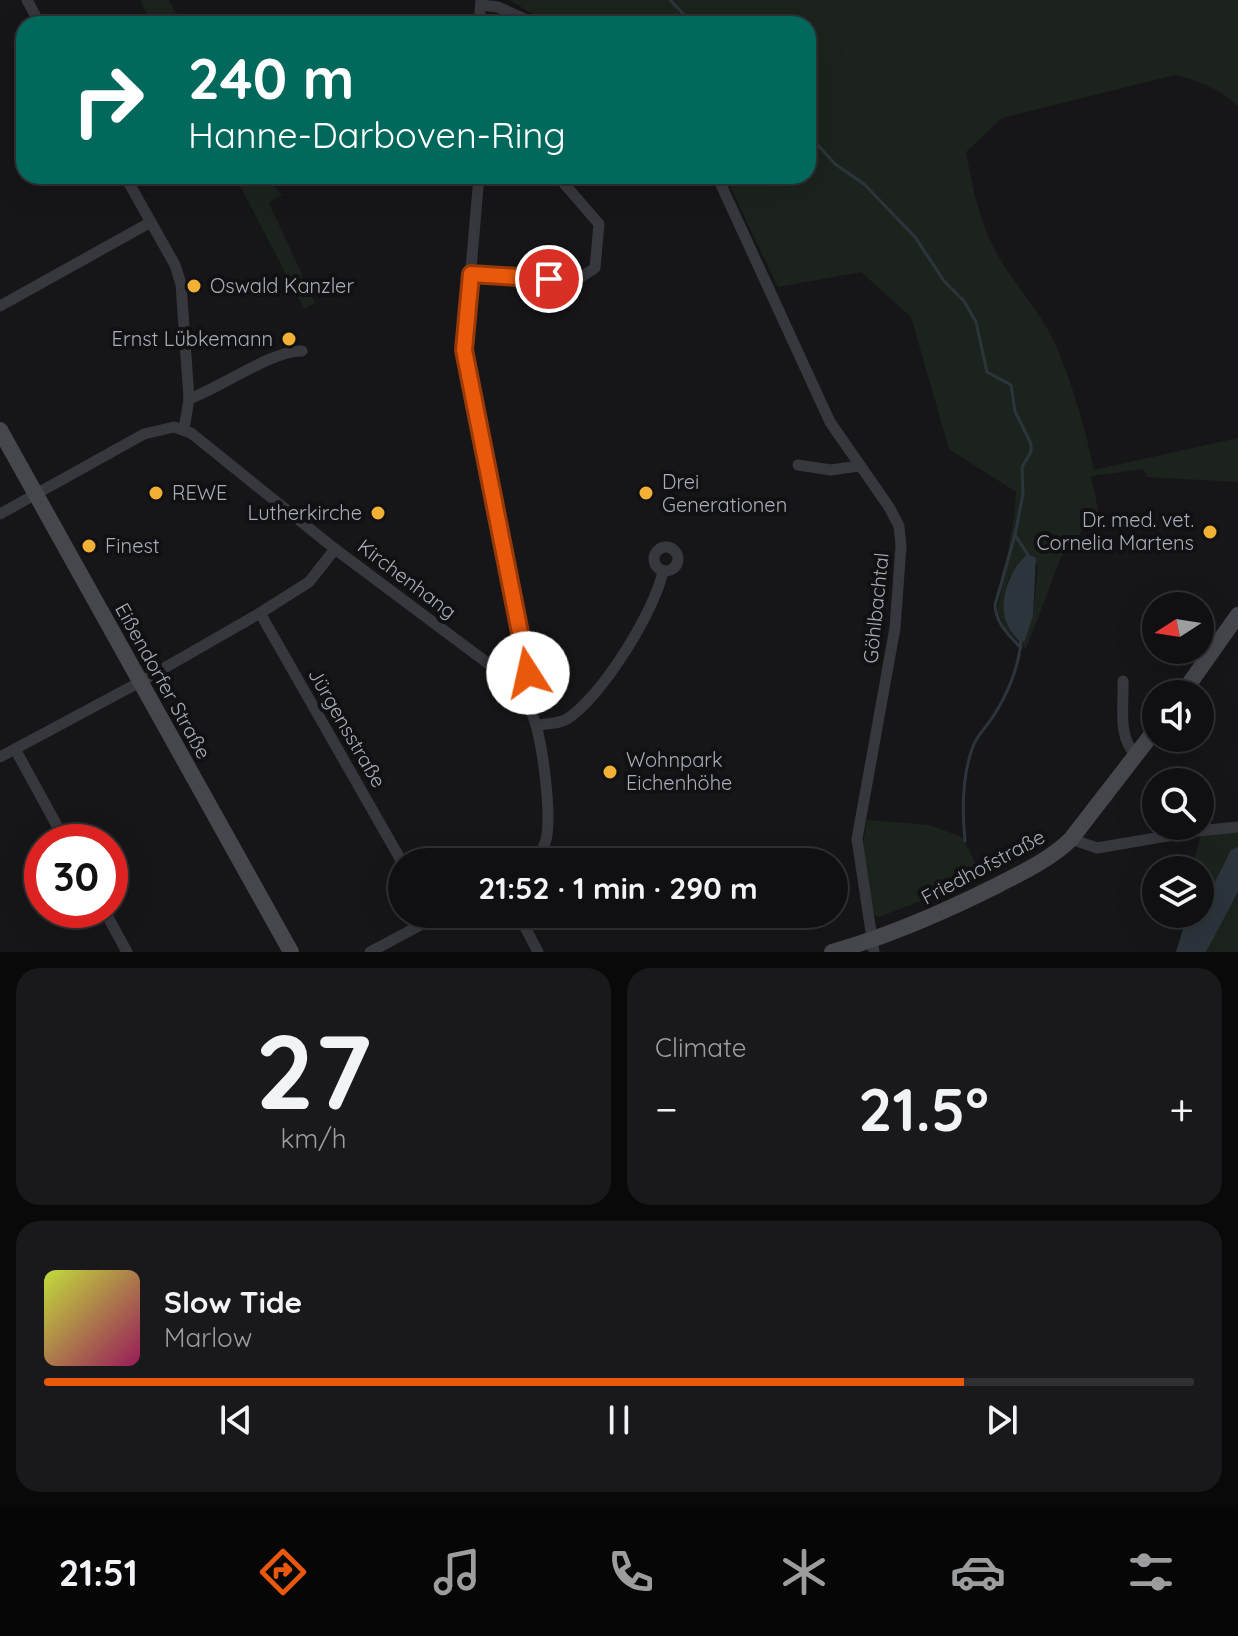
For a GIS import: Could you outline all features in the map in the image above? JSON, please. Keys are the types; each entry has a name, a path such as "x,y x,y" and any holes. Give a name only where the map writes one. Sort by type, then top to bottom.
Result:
{"main road":[{"name":"Eißendorfer Straße","path":"0,430 291,952"},
{"path":"1192,680 1238,615"},
{"name":"Friedhofstraße","path":"832,952 872,947 1058,851 1071,839 1142,747"}],"street":[{"path":"481,2 518,16"},
{"path":"0,514 144,434 165,428 184,429 189,399 181,284 175,265 130,184"},
{"path":"478,184 465,326 467,364 528,673 517,685"},
{"path":"471,274 575,281 595,268 599,224 564,184"},
{"name":"Göhlbachtal","path":"721,184 830,422 899,526 901,546 895,628 857,839 872,947"},
{"path":"0,306 151,222"},
{"path":"189,399 212,391 281,354 302,351"},
{"name":"Kirchenhang","path":"184,429 335,549 517,685 536,725 545,778 547,831 542,848"},
{"path":"798,465 831,470 859,466"},
{"path":"0,757 17,754 260,613 309,582 335,549"},
{"path":"536,725 566,720 587,702 650,608 660,588 663,571"},
{"name":"Jürgensstraße","path":"260,613 394,848"},
{"path":"1123,681 1124,731 1128,747 1136,755"},
{"path":"17,754 56,824"},
{"path":"1071,839 1089,847 1238,827"},
{"path":"114,928 127,952"},
{"path":"370,952 412,928"},
{"path":"526,928 538,952"}],"shaded area":[{"path":"140,0 169,0 178,16 148,16"},
{"path":"509,0 1238,0 1238,106 1208,86 1175,75 1002,118 966,152 976,200 988,235 1000,259 1034,307 1062,361 1094,470 1238,438 1238,482 1147,477 1144,469 1091,476 1100,519 1094,524 1085,518 1080,535 1061,557 1026,649 1005,628 997,612 1016,492 949,449 911,317 861,272 778,287 729,184 816,184 816,16 536,16","holes":["1038,564 1033,616 1025,641 1007,625 1005,591 1013,573"]},
{"path":"239,184 272,184 282,195 269,203 315,303 304,309"},
{"path":"1028,554 1036,558 1033,616 1025,641 1020,642 1005,617 1004,597 1016,568"},
{"path":"867,820 929,825 962,837 983,877 879,917 873,914 863,844"},
{"path":"1238,827 1238,847 1231,850 1214,883 1214,856 1196,856 1200,840 1214,840 1214,829"},
{"path":"1238,847 1238,892 1206,952 1176,952 1183,928 1214,928 1214,883 1231,850"},
{"path":"1238,892 1238,952 1206,952"}],"waterway":[{"path":"670,0 685,16"},
{"path":"816,143 835,164 864,184 915,237 944,281 964,301 976,322 987,372 1011,385 1015,411 1031,444 1031,452 1022,467 1023,494 1015,535 1028,555"},
{"path":"1015,535 995,605 1000,623 1021,648"},
{"path":"965,841 964,795 972,749 1008,690 1021,638"}],"place":[{"name":"Oswald Kanzler","path":"194,286"},
{"name":"Ernst Lübkemann","path":"289,339"},
{"name":"REWE","path":"156,493"},
{"name":"Drei Generationen","path":"646,493"},
{"name":"Lutherkirche","path":"378,513"},
{"name":"Dr. med. vet. Cornelia Martens","path":"1210,532"},
{"name":"Finest","path":"89,546"},
{"name":"Wohnpark Eichenhöhe","path":"610,772"}],"route":[{"path":"528,673 464,341 471,274 549,279"}]}
